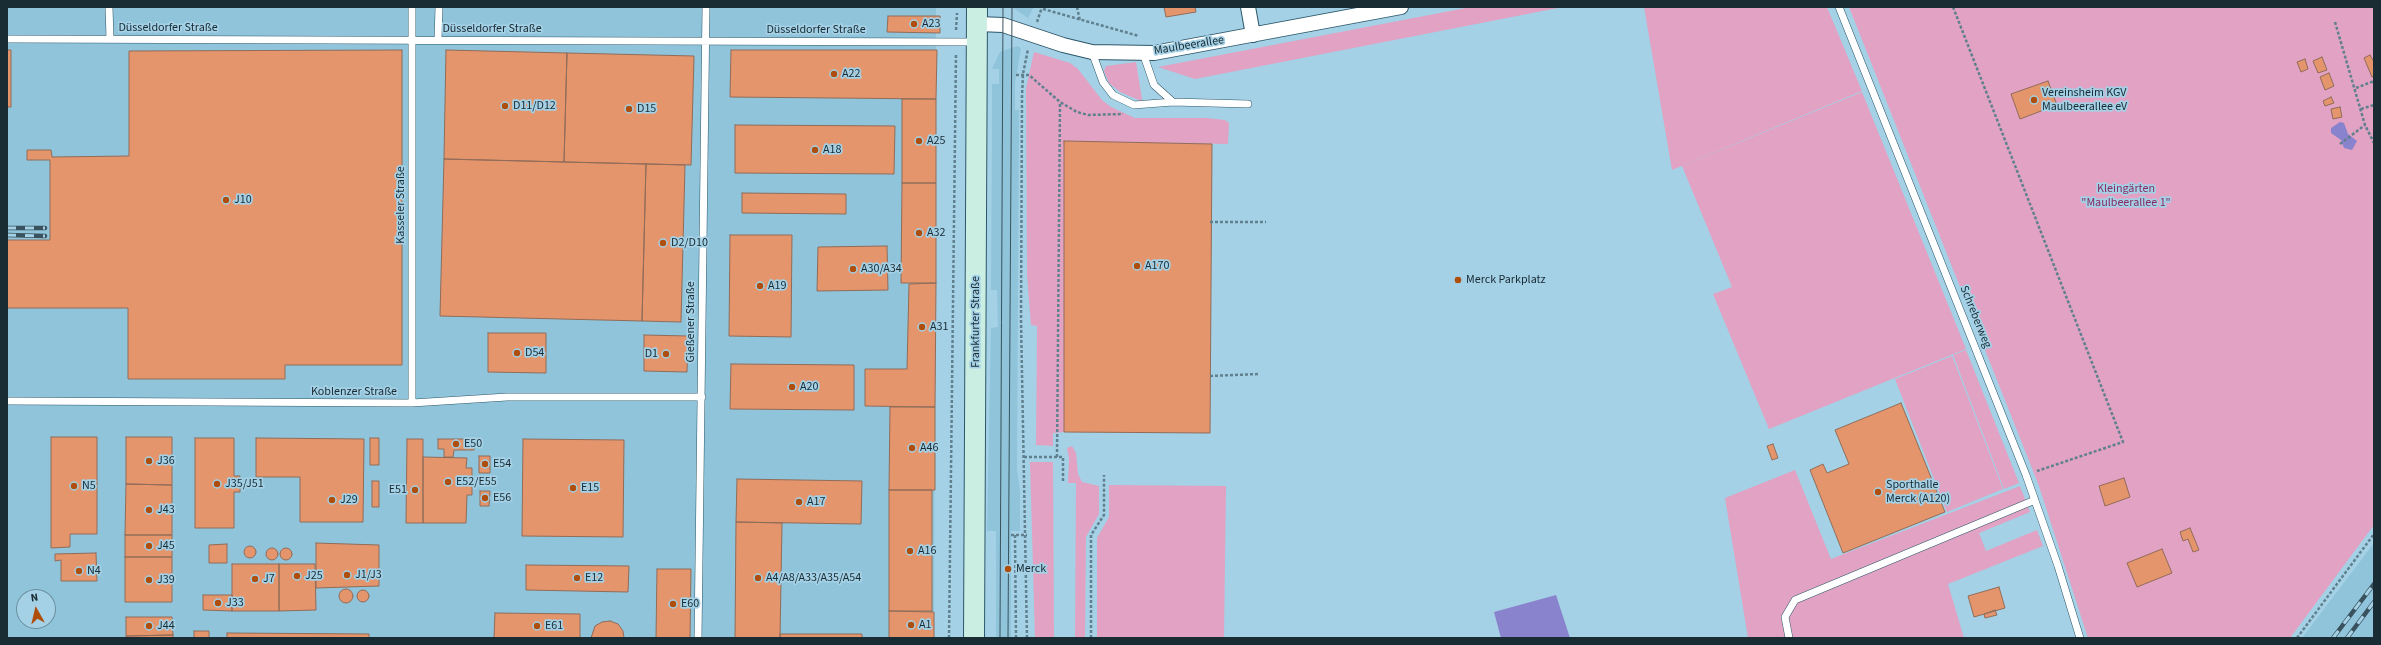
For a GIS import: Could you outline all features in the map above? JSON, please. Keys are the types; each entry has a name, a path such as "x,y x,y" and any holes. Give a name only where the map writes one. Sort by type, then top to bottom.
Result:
{"main road":[{"name":"Frankfurter Straße","path":"974,638 978,24"}],"street":[{"path":"1248,7 1253,35"},
{"name":"Maulbeerallee","path":"978,24 1003,25 1063,45 1092,52 1154,53 1401,7"}],"lane":[{"path":"110,7 110,39"},
{"name":"Kasseler Straße","path":"412,7 412,403"},
{"path":"438,40 439,7"},
{"name":"Gießener Straße","path":"698,638 706,7"},
{"name":"Schreberweg","path":"1840,7 2026,475 2058,566 2080,638"},
{"name":"Düsseldorfer Straße","path":"7,39 956,42 978,24"},
{"path":"1092,52 1103,82 1113,95 1134,105 1173,102 1248,104"},
{"path":"1143,52 1154,85 1173,102"},
{"name":"Koblenzer Straße","path":"7,401 412,403 507,397 702,397"},
{"path":"1789,638 1785,617 1795,600 2035,500"}],"path":[{"path":"949,638 957,7"},
{"path":"1077,7 1080,21"},
{"path":"1953,7 2123,442 2026,475"},
{"path":"1036,23 1042,8 1080,21 1146,38"},
{"path":"2335,22 2339,42 2356,88 2365,125 2374,143"},
{"path":"1027,638 1027,535 1021,320 1022,74 1028,49"},
{"path":"1016,75 1029,75 1060,102 1077,112 1088,115 1124,114 1134,105"},
{"path":"2356,88 2374,81"},
{"path":"1058,457 1060,102"},
{"path":"2361,109 2374,105"},
{"path":"2340,144 2365,125"},
{"path":"1210,222 1266,222"},
{"path":"1210,376 1258,374"},
{"path":"1024,457 1063,457 1063,482"},
{"path":"1091,638 1091,535 1104,515 1104,475"},
{"path":"2297,638 2374,534"},
{"path":"1016,638 1013,535 1027,535"}],"shaded area":[{"path":"7,7 936,7 934,638 7,638"},
{"path":"1012,7 1034,7 1028,18"},
{"path":"1017,46 1021,48 1015,83 1015,110 1019,110 1017,470 1020,490 1020,531 1011,531 1011,638 996,638 996,531 987,531 991,328 998,327 997,290 991,290 992,84 999,84 999,69 992,69 1000,52"},
{"path":"2340,122 2344,123 2348,134 2357,141 2352,150 2344,148 2341,140 2331,133 2331,128"},
{"path":"2374,543 2374,635 2372,638 2302,638"},
{"path":"1556,595 1570,638 1501,638 1494,612"}],"green space":[{"path":"1471,7 1563,7 1195,79 1158,67"},
{"path":"1644,7 1827,7 1862,91 1672,170"},
{"name":"Kleingärten \"Maulbeerallee 1\"","path":"1849,7 2374,7 2374,525 2290,638 2088,638 2039,486"},
{"path":"1034,52 1070,63 1078,69 1102,100 1111,107 1135,118 1206,118 1225,120 1229,123 1228,144 1064,142 1064,432 1053,433 1053,446 1036,445 1037,326 1031,325 1027,276 1026,88"},
{"path":"1136,62 1142,99 1141,101 1120,92 1109,83 1104,71 1106,66"},
{"path":"1862,92 1966,349 1769,429 1713,294 1732,287 1682,166"},
{"path":"1966,350 2019,483 2004,489 1953,355"},
{"path":"1952,356 2003,489 1947,512 1895,379"},
{"path":"1072,446 1076,453 1078,474 1082,482 1099,486 1099,514 1086,537 1085,638 1075,638 1076,483 1068,483 1069,459 1067,448"},
{"path":"1030,462 1053,462 1054,638 1035,638"},
{"path":"1795,470 1831,559 2020,486 2030,512 1979,533 1986,551 2037,530 2043,546 1948,584 1964,638 1748,638 1725,498"},
{"path":"1109,485 1226,486 1224,638 1097,638 1097,538 1109,517"}],"building":[{"path":"1164,7 1195,7 1196,12 1166,17"},
{"name":"A23","path":"888,16 940,16 940,33 887,32"},
{"path":"7,50 11,50 11,107 7,107"},
{"name":"J10","path":"402,50 402,365 285,365 285,379 128,379 128,308 7,308 7,240 50,240 50,160 27,160 27,150 51,150 52,157 129,156 129,51"},
{"name":"D11/D12","path":"446,50 567,53 564,162 444,159"},
{"name":"A22","path":"731,50 937,50 936,99 730,97"},
{"name":"D15","path":"567,53 694,56 691,165 564,162"},
{"path":"2370,55 2374,62 2374,76 2372,77 2364,58"},
{"path":"2322,57 2327,70 2318,73 2313,61"},
{"path":"2305,59 2308,69 2301,72 2297,62"},
{"path":"2329,73 2334,86 2325,90 2320,77"},
{"name":"Vereinsheim KGV Maulbeerallee eV","path":"2048,81 2057,105 2020,119 2011,94"},
{"path":"2331,97 2334,103 2325,106 2323,101"},
{"name":"A25","path":"902,99 936,99 936,183 902,183"},
{"path":"2340,107 2342,117 2333,119 2331,109"},
{"name":"A18","path":"735,125 895,126 894,174 735,173"},
{"name":"A170","path":"1064,141 1212,144 1210,433 1064,432"},
{"path":"444,159 646,164 642,321 440,316"},
{"name":"D2/D10","path":"646,164 685,165 681,322 642,321"},
{"name":"A32","path":"902,183 936,183 936,283 901,283"},
{"path":"742,193 846,194 846,214 742,213"},
{"name":"A19","path":"730,235 792,235 791,337 729,336"},
{"name":"A30/A34","path":"887,246 888,290 817,291 818,247"},
{"name":"A31","path":"936,283 935,407 865,406 865,369 907,369 909,284"},
{"name":"D54","path":"488,333 546,333 546,373 488,372"},
{"name":"D1","path":"644,335 688,336 687,372 644,371"},
{"name":"A20","path":"731,364 854,365 854,410 730,409"},
{"name":"Sporthalle Merck (A120)","path":"1901,403 1945,512 1843,553 1810,470 1823,464 1827,473 1849,464 1835,430"},
{"name":"A46","path":"890,407 935,407 935,490 889,490"},
{"name":"N5","path":"51,437 97,437 97,534 70,534 70,547 51,548"},
{"name":"J36","path":"126,437 172,437 172,485 126,484"},
{"name":"J35/J51","path":"195,438 234,438 234,476 240,476 240,492 234,492 234,528 195,528"},
{"name":"J29","path":"256,438 364,439 363,522 300,522 300,477 256,477"},
{"path":"370,438 379,438 379,465 370,465"},
{"name":"E51","path":"407,439 423,439 423,523 406,523"},
{"name":"E50","path":"438,439 474,439 474,450 454,450 453,457 444,457 444,449 438,449"},
{"name":"E15","path":"523,439 624,440 623,537 522,536"},
{"path":"1773,444 1778,458 1772,460 1767,446"},
{"name":"E54","path":"479,456 490,456 490,473 479,473"},
{"name":"E52/E55","path":"423,457 467,458 466,468 472,468 472,495 467,495 466,523 423,523"},
{"path":"2124,478 2130,497 2105,506 2099,486"},
{"name":"A17","path":"737,479 862,481 861,524 736,522"},
{"path":"372,481 379,481 379,507 372,507"},
{"name":"J43","path":"126,484 172,485 172,535 125,535"},
{"name":"A16","path":"889,490 932,490 932,611 889,611"},
{"name":"E56","path":"480,491 490,491 489,506 480,506"},
{"name":"A4/A8/A33/A35/A54","path":"736,522 782,523 780,638 735,638"},
{"path":"2190,528 2199,550 2193,552 2188,539 2183,541 2180,532"},
{"name":"J45","path":"125,535 172,535 172,557 125,557"},
{"name":"J1/J3","path":"316,543 379,545 379,586 316,588"},
{"path":"227,544 227,563 209,563 209,545"},
{"path":"250,546 254,548 256,552 254,556 250,558 246,556 244,552 246,548"},
{"path":"270,548 274,548 278,554 274,560 270,560 266,556 266,552"},
{"path":"286,548 290,550 292,554 290,558 286,560 282,558 280,554 282,550"},
{"path":"2162,549 2172,573 2137,587 2127,563"},
{"name":"N4","path":"96,553 97,581 61,581 61,560 55,561 55,554"},
{"name":"J39","path":"125,557 172,557 172,602 125,602"},
{"name":"J7","path":"232,564 279,564 279,611 232,611"},
{"name":"J25","path":"279,564 315,564 316,610 279,611"},
{"name":"E12","path":"526,565 629,566 628,592 526,590"},
{"name":"E60","path":"657,569 691,569 690,638 656,638"},
{"path":"1999,587 2005,608 1974,617 1968,596"},
{"path":"346,589 351,591 353,596 351,601 346,603 341,601 339,596 341,591"},
{"path":"361,590 365,590 369,596 365,602 361,602 357,598 357,594"},
{"name":"J33","path":"203,595 232,595 232,611 203,610"},
{"path":"1995,610 1997,615 1985,618 1984,614"},
{"name":"A1","path":"889,611 934,612 934,638 889,638"},
{"name":"E61","path":"495,613 580,614 580,638 494,638"},
{"name":"J44","path":"126,617 172,617 173,635 126,636"},
{"path":"610,621 618,624 623,631 624,638 591,638 595,626 602,622"},
{"path":"194,631 209,631 209,638 194,638"},
{"path":"227,633 369,634 369,638 227,638"},
{"path":"780,634 862,634 862,638 780,638"},
{"path":"173,635 173,638 126,638 126,636"}],"tram line":[{"path":"1000,638 1003,7"},
{"path":"1008,638 1012,7"}],"railway":[{"path":"7,228 45,228"},
{"path":"7,235 45,236"},
{"path":"2333,638 2374,584"},
{"path":"2347,638 2374,602"}],"place":[{"name":"A23","path":"914,24"},
{"name":"A22","path":"834,74"},
{"name":"Vereinsheim KGV Maulbeerallee eV","path":"2034,100"},
{"name":"D11/D12","path":"505,106"},
{"name":"D15","path":"629,109"},
{"name":"A25","path":"919,141"},
{"name":"A18","path":"815,150"},
{"name":"J10","path":"226,200"},
{"name":"A32","path":"919,233"},
{"name":"D2/D10","path":"663,243"},
{"name":"A170","path":"1137,266"},
{"name":"A30/A34","path":"853,269"},
{"name":"Merck Parkplatz","path":"1458,280"},
{"name":"A19","path":"760,286"},
{"name":"A31","path":"922,327"},
{"name":"D54","path":"517,353"},
{"name":"D1","path":"666,354"},
{"name":"A20","path":"792,387"},
{"name":"E50","path":"456,444"},
{"name":"A46","path":"912,448"},
{"name":"J36","path":"149,461"},
{"name":"E54","path":"485,464"},
{"name":"E52/E55","path":"448,482"},
{"name":"J35/J51","path":"217,484"},
{"name":"N5","path":"74,486"},
{"name":"E15","path":"573,488"},
{"name":"E51","path":"415,490"},
{"name":"Sporthalle Merck (A120)","path":"1878,492"},
{"name":"E56","path":"485,498"},
{"name":"J29","path":"332,500"},
{"name":"A17","path":"799,502"},
{"name":"J43","path":"149,510"},
{"name":"J45","path":"149,546"},
{"name":"A16","path":"910,551"},
{"name":"Merck","path":"1008,569"},
{"name":"N4","path":"79,571"},
{"name":"J1/J3","path":"347,575"},
{"name":"J25","path":"297,576"},
{"name":"E12","path":"577,578"},
{"name":"A4/A8/A33/A35/A54","path":"758,578"},
{"name":"J7","path":"255,579"},
{"name":"J39","path":"149,580"},
{"name":"J33","path":"218,603"},
{"name":"E60","path":"673,604"},
{"name":"A1","path":"911,625"},
{"name":"J44","path":"149,626"},
{"name":"E61","path":"537,626"}]}
